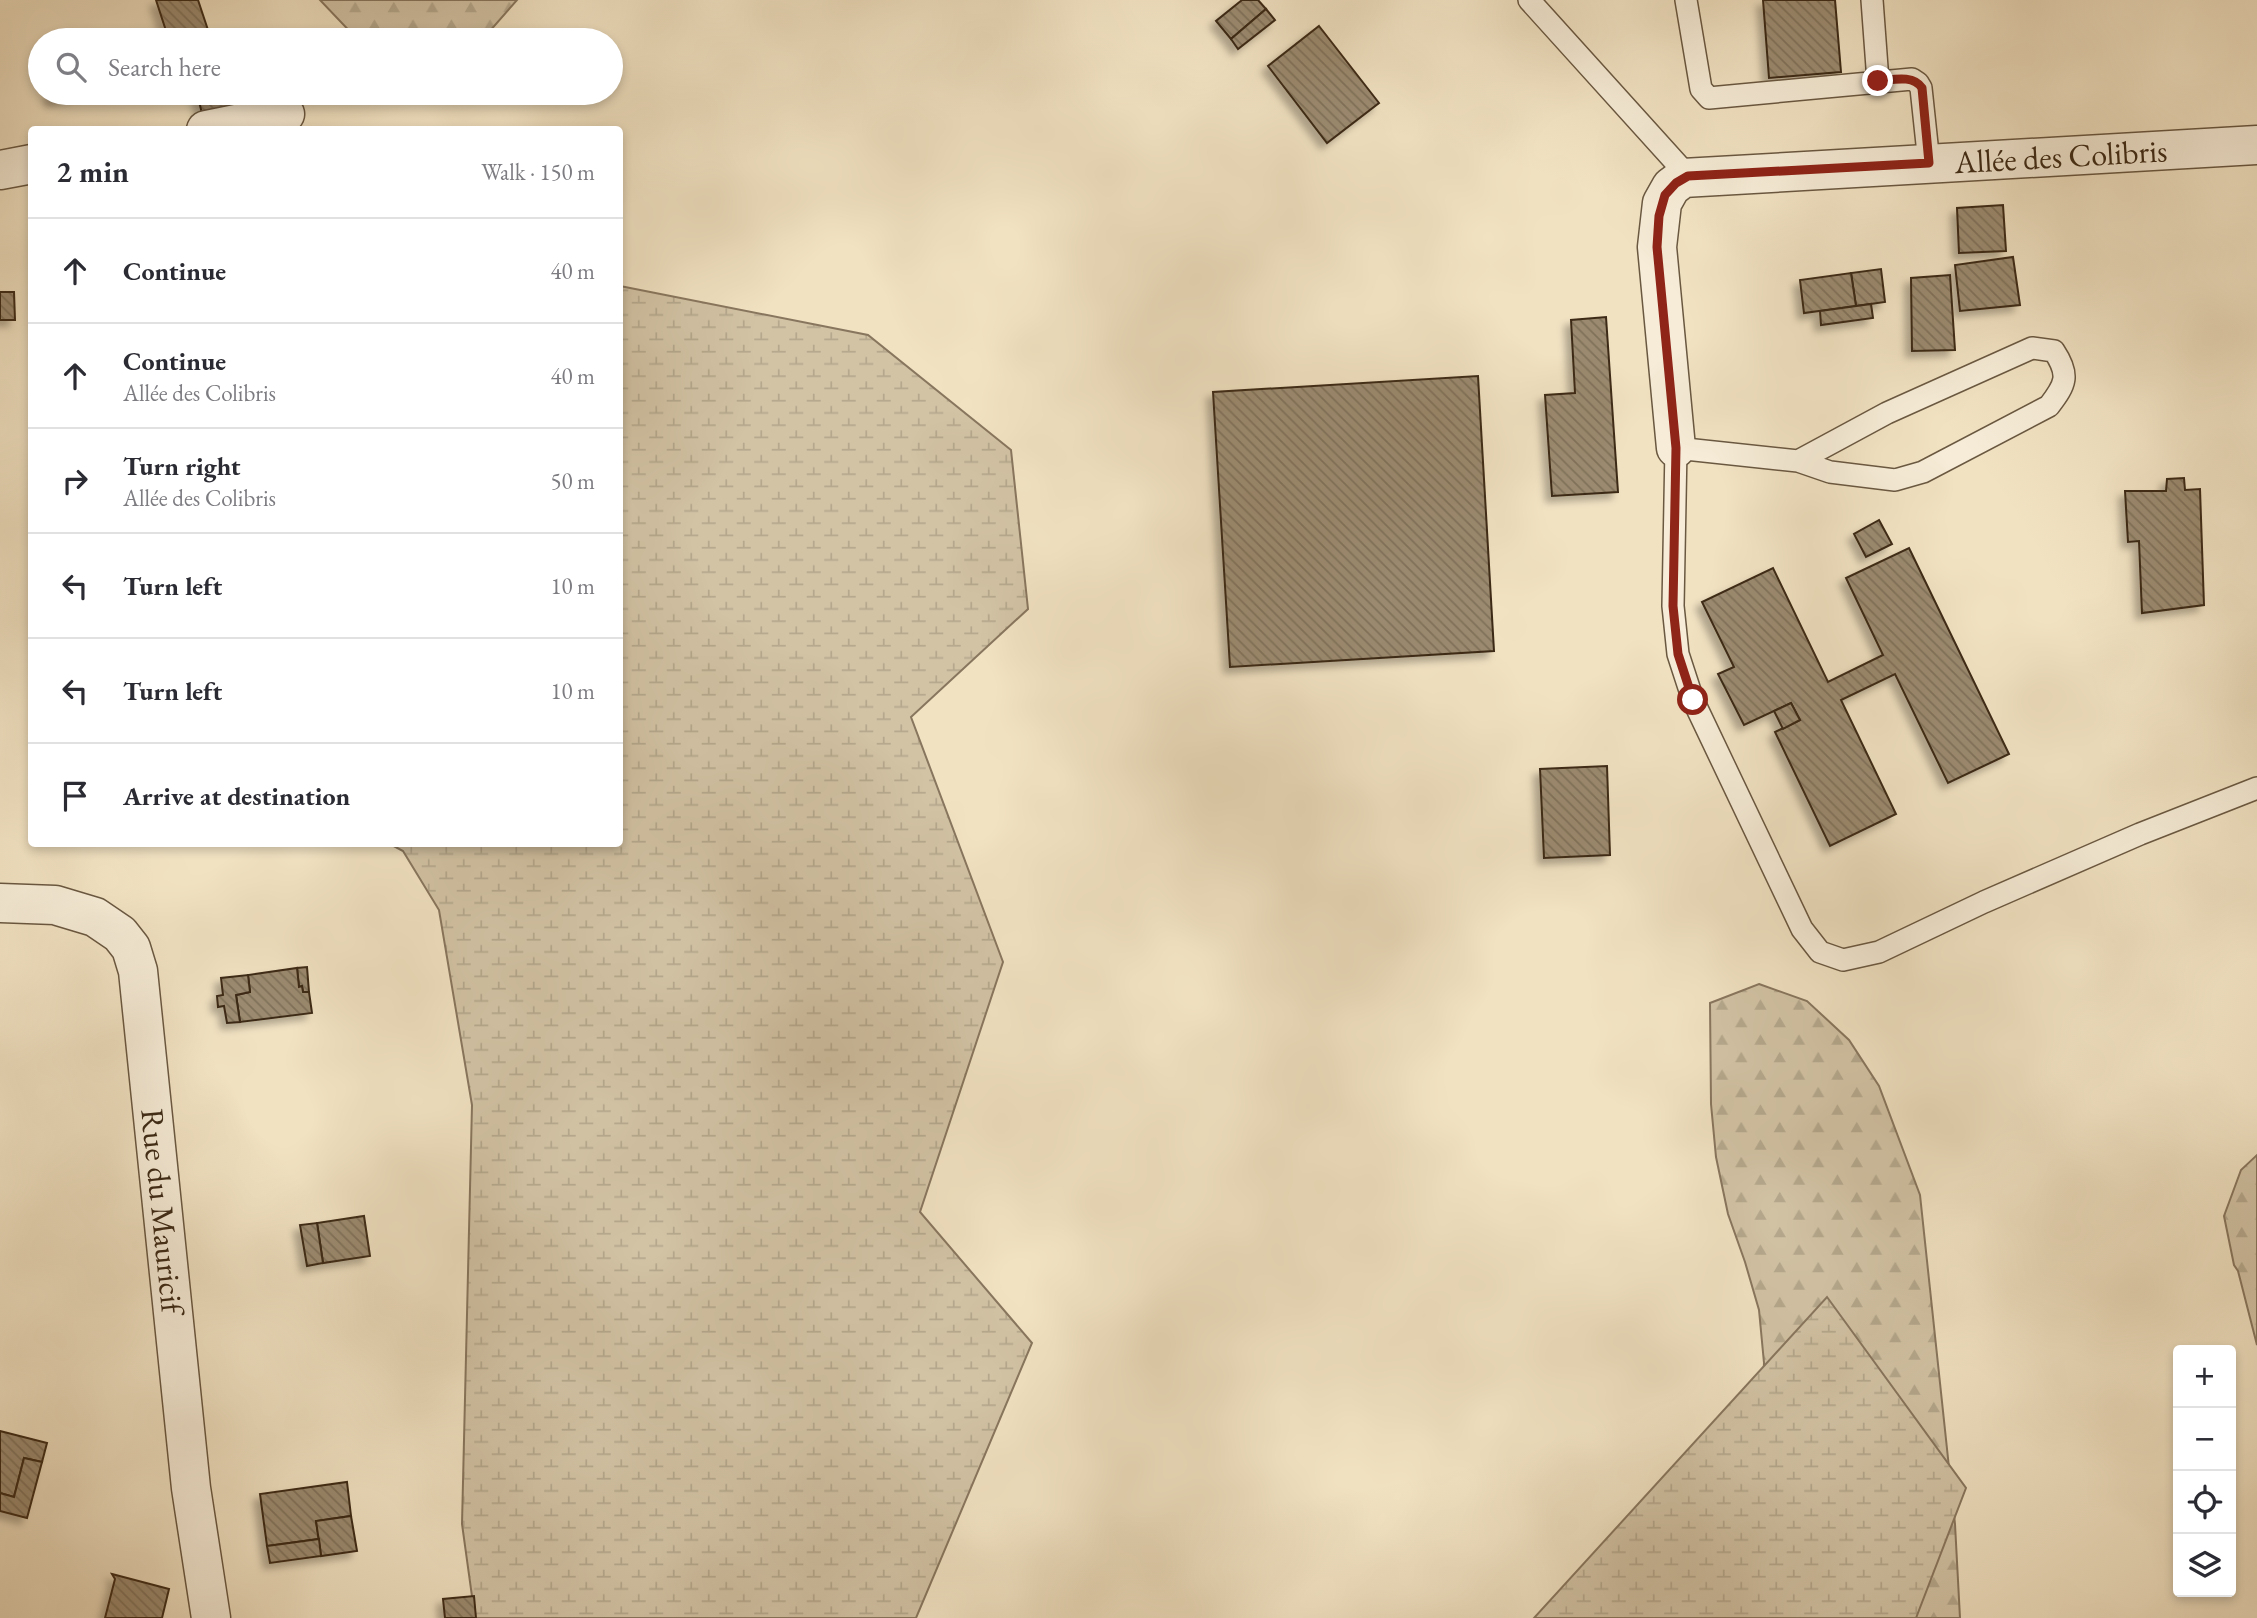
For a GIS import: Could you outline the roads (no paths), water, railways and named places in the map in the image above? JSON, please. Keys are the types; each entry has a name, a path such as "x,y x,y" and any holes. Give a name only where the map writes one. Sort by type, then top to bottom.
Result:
{"street":[{"path":"226,126 285,114"},
{"name":"Allée des Colibris","path":"1688,176 2257,145"},
{"path":"0,170 28,164"},
{"path":"1676,448 1657,247 1659,216 1665,195 1676,183 1688,176"},
{"name":"Rue du Mauricif","path":"0,903 55,905 95,917 120,934 131,948 138,971 191,1488 211,1618"}],"lane":[{"path":"1529,0 1688,176"},
{"path":"1686,0 1701,89 1709,98 1912,79 1922,88 1929,163"},
{"path":"1872,0 1878,81"},
{"path":"1798,461 1887,413 2032,348 2054,351 2064,366 2063,389 2049,406 1923,472 1895,480 1830,471 1798,461 1676,448 1673,606 1678,654 1693,700 1802,929 1819,952 1843,960 1879,952 1984,902 2140,834 2257,788"}]}
